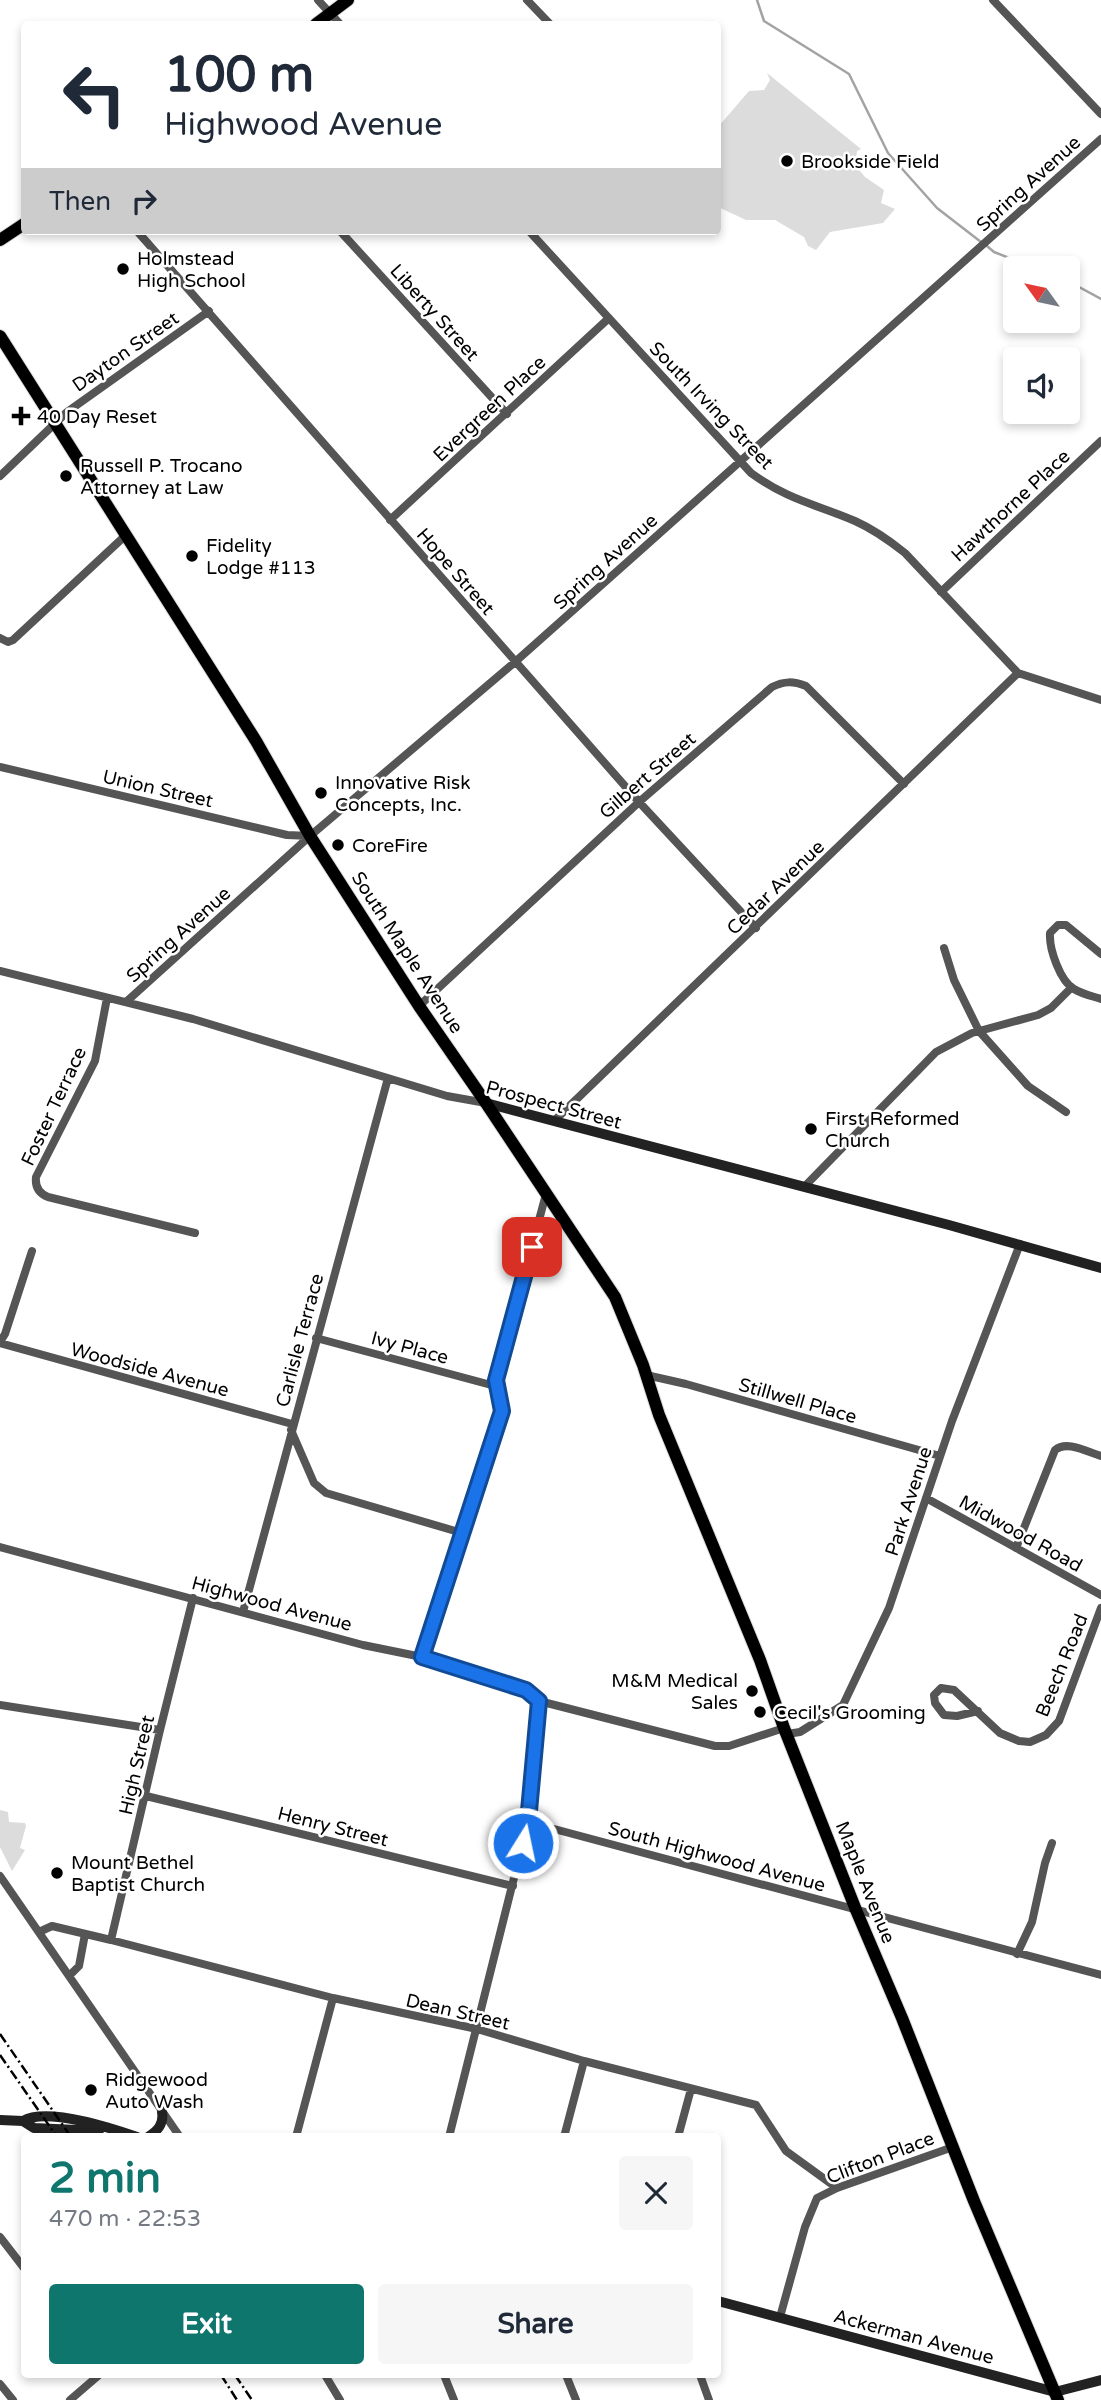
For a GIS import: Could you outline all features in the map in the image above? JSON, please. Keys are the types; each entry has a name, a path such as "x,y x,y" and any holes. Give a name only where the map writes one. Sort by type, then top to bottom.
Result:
{"main road":[{"path":"335,19 348,0"},
{"path":"0,240 21,226"},
{"name":"South Maple Avenue","path":"0,336 256,741 310,836 419,1006 615,1297 646,1376"},
{"name":"Prospect Street","path":"486,1103 805,1186 1101,1268"},
{"name":"Maple Avenue","path":"646,1376 761,1660 785,1731 856,1910 1056,2396"},
{"path":"153,2133 162,2124 162,2112"},
{"path":"0,2120 23,2121 31,2116 71,2119 124,2133"},
{"name":"Ackerman Avenue","path":"721,2302 1056,2396 1101,2380"}],"street":[{"path":"318,0 335,19"},
{"path":"527,0 547,21"},
{"path":"993,0 1101,114"},
{"name":"Spring Avenue","path":"126,1002 310,836 514,662 1101,139"},
{"name":"Hope Street","path":"141,235 514,662 756,928"},
{"name":"Liberty Street","path":"344,235 507,414"},
{"name":"South Irving Street","path":"533,235 739,461 769,486 787,496 855,521 890,541 905,553 1018,673 1101,700"},
{"name":"Dayton Street","path":"0,475 80,402 209,311"},
{"name":"Evergreen Place","path":"390,520 609,318"},
{"name":"Hawthorne Place","path":"941,592 1101,441"},
{"path":"0,638 8,642 13,640 126,535"},
{"name":"Cedar Avenue","path":"554,1121 1018,673"},
{"name":"Gilbert Street","path":"419,1006 639,802 772,687 788,682 797,683 812,692 904,784"},
{"name":"Union Street","path":"0,767 287,835 310,836"},
{"path":"1101,954 1066,925 1058,925 1050,933 1051,951 1071,988 1101,999"},
{"path":"944,948 954,981 979,1031 1028,1086 1066,1112"},
{"name":"Prospect Street","path":"0,971 193,1019 447,1096 486,1103"},
{"path":"805,1186 936,1052 979,1031 1038,1015 1051,1008 1071,988"},
{"name":"Foster Terrace","path":"107,998 95,1061 36,1177 38,1190 48,1196 195,1233"},
{"name":"Carlisle Terrace","path":"243,1612 291,1427 388,1078"},
{"path":"422,1657 502,1411 495,1386 546,1194"},
{"name":"Park Avenue","path":"785,1731 800,1732 842,1705 889,1608 940,1456 1020,1244"},
{"path":"0,1342 33,1251"},
{"name":"Ivy Place","path":"316,1338 495,1386"},
{"name":"Woodside Avenue","path":"0,1342 291,1427"},
{"name":"Stillwell Place","path":"646,1376 686,1384 940,1456"},
{"path":"291,1427 314,1483 326,1493 462,1533"},
{"path":"1016,1548 1055,1450 1067,1446 1101,1456"},
{"name":"Midwood Road","path":"926,1498 1101,1595"},
{"name":"Highwood Avenue","path":"0,1547 363,1645 422,1657 526,1690 536,1698 715,1746 729,1746 785,1731"},
{"name":"High Street","path":"111,1940 193,1598"},
{"name":"Beech Road","path":"978,1711 957,1716 944,1715 935,1703 934,1695 941,1688 954,1690 978,1711 1000,1733 1009,1739 1030,1741 1046,1735 1059,1721 1101,1608"},
{"path":"450,2133 528,1822 536,1698"},
{"path":"0,1705 160,1730"},
{"name":"Henry Street","path":"146,1796 513,1886"},
{"name":"South Highwood Avenue","path":"528,1822 1101,1975"},
{"path":"1017,1954 1032,1922 1052,1843"},
{"path":"0,1876 177,2133"},
{"name":"Dean Street","path":"39,1933 52,1926 111,1940 333,1998 477,2029 584,2061 756,2105 786,2151 837,2188"},
{"path":"69,1976 79,1966 85,1934"},
{"path":"297,2133 333,1998"},
{"path":"565,2133 584,2061"},
{"path":"679,2133 691,2089"},
{"name":"Clifton Place","path":"780,2317 810,2213 817,2198 837,2188 953,2147"},
{"path":"0,2237 21,2264"},
{"path":"70,2400 96,2378"},
{"path":"327,2378 340,2400"},
{"path":"445,2378 454,2400"},
{"path":"567,2378 576,2400"},
{"path":"701,2378 709,2400"},
{"path":"0,2384 13,2400"}],"shaded area":[{"name":"Brookside Field","path":"767,73 861,149 857,151 855,165 865,177 884,190 881,203 895,209 883,223 830,232 816,250 808,246 804,237 775,220 746,220 721,208 721,124 749,91 764,90 770,80"},
{"path":"0,1810 8,1812 9,1822 25,1823 26,1826 20,1848 25,1850 12,1871 0,1847"}],"waterway":[{"path":"757,0 764,21 849,74 888,153 937,208 981,242"},
{"path":"987,246 1004,256"},
{"path":"1080,288 1101,299"}],"railway":[{"path":"0,2034 68,2133"},
{"path":"0,2055 54,2133"},
{"path":"223,2378 237,2400"},
{"path":"237,2378 252,2400"}],"place":[{"name":"Brookside Field","path":"787,161"},
{"name":"Holmstead High School","path":"123,269"},
{"name":"40 Day Reset","path":"21,416"},
{"name":"Russell P. Trocano Attorney at Law","path":"66,476"},
{"name":"Fidelity Lodge #113","path":"192,556"},
{"name":"Innovative Risk Concepts, Inc.","path":"321,793"},
{"name":"CoreFire","path":"338,845"},
{"name":"First Reformed Church","path":"811,1129"},
{"name":"M&M Medical Sales","path":"752,1691"},
{"name":"Cecil's Grooming","path":"760,1712"},
{"name":"Mount Bethel Baptist Church","path":"57,1873"},
{"name":"Ridgewood Auto Wash","path":"91,2090"}],"route":[{"path":"523,1843 528,1822 539,1701 526,1690 500,1684 422,1657 502,1411 496,1380 532,1247"}]}
